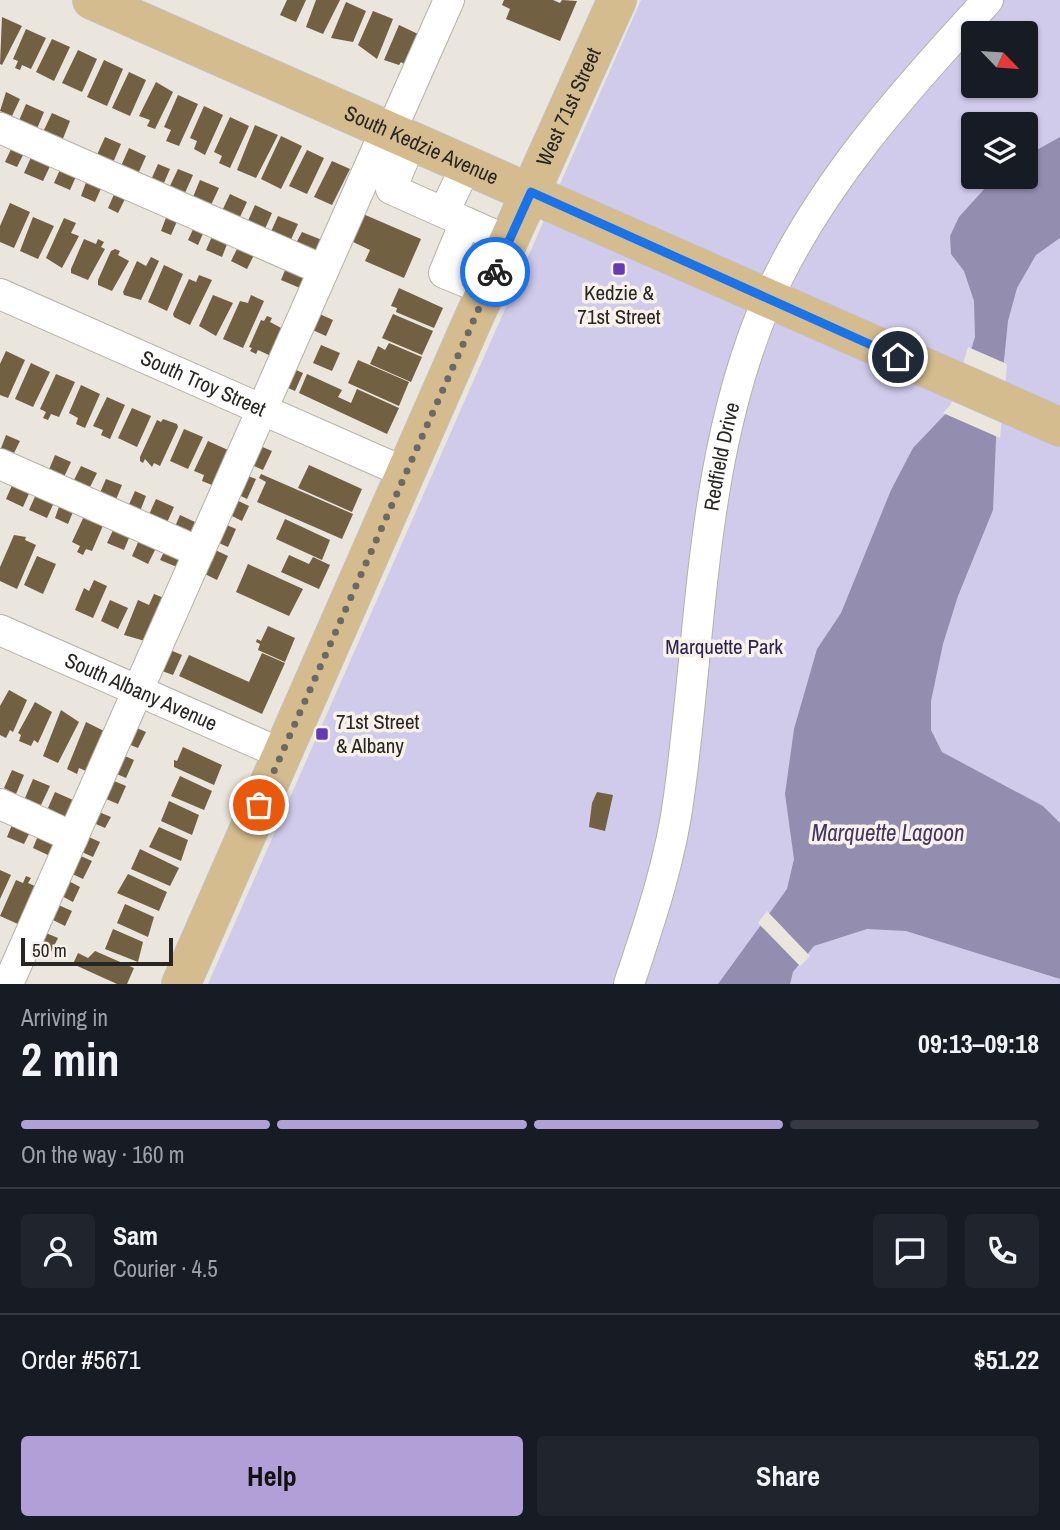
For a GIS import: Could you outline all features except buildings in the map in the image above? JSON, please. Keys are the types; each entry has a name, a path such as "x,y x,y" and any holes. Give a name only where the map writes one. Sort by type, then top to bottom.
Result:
{"main road":[{"name":"South Kedzie Avenue","path":"92,0 1046,421"},
{"name":"West 71st Street","path":"181,984 486,290 617,0"}],"street":[{"path":"13,978 323,271 396,133 449,0"},
{"name":"Redfield Drive","path":"629,984 657,890 679,799 702,572 718,477 749,348 768,299 796,242 838,177 944,48 988,0"},
{"path":"0,128 323,271"},
{"path":"396,133 391,189 509,241"},
{"path":"467,164 444,273 486,290"},
{"name":"South Troy Street","path":"0,294 406,472"},
{"path":"0,464 199,552"},
{"name":"South Albany Avenue","path":"0,630 282,754"},
{"path":"0,804 73,837"}],"green space":[{"name":"Marquette Park","path":"641,0 1060,0 1060,984 208,984"}],"water":[{"name":"Marquette Lagoon","path":"1060,137 1060,238 1036,255 1017,288 1008,321 996,439 993,510 958,596 943,644 931,701 931,730 942,752 1043,806 1060,823 1060,979 906,931 867,929 814,946 793,972 790,984 718,984 787,889 794,859 785,794 794,729 817,649 841,613 891,490 913,448 954,405 975,337 974,301 964,271 951,254 950,236 959,217 984,189 1038,189 1038,149"}],"pier":[{"path":"968,347 1007,364 1000,438 943,413 951,404"},
{"path":"767,911 810,956 800,966 758,923"}],"way so far":[{"path":"259,805 495,272"}],"place":[{"name":"Kedzie & 71st Street","path":"619,269"},
{"name":"71st Street & Albany","path":"322,734"}],"route":[{"path":"495,272 531,192 898,357"}]}
